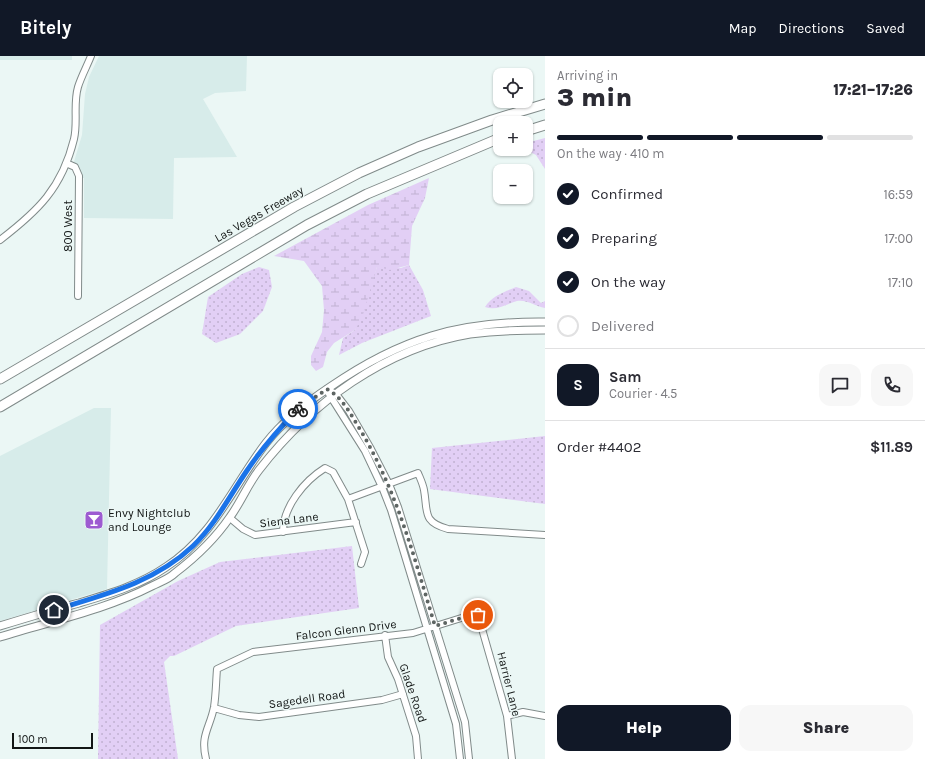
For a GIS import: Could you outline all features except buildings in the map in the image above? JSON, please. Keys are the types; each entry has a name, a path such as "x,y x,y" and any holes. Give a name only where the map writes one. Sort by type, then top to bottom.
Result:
{"highway":[{"name":"Las Vegas Freeway","path":"0,379 294,207 359,173 418,147 492,120 545,104"},
{"path":"533,129 545,125"},
{"path":"0,407 307,225 367,194 493,141"}],"main road":[{"path":"0,626 125,589 166,568 193,546 220,513 245,472 267,442 299,408 353,371 385,353 431,335 467,327 504,322 545,322"},
{"path":"0,637 127,598 174,575 202,551 230,518 254,477 274,451 305,419 357,378 387,361 431,344 468,335 505,330 545,330"}],"street":[{"path":"0,240 39,208 53,190 66,163 74,138 78,88 91,56"},
{"name":"800 West","path":"66,163 75,167 79,176 78,296"},
{"path":"327,389 356,423 389,484 398,507 464,722 469,759"},
{"path":"333,396 382,486 428,629 456,724 460,759"},
{"path":"283,532 286,512 301,490 317,473 325,468 333,472 348,499 365,552 361,564"},
{"path":"348,499 418,472 424,489 426,509 429,520 437,526 448,529 545,535"},
{"name":"Siena Lane","path":"230,518 243,529 255,535 356,522"},
{"name":"Falcon Glenn Drive","path":"214,708 217,668 253,652 385,635 413,633 471,615 478,615"},
{"name":"Harrier Lane","path":"478,615 506,716 512,759"},
{"name":"Glade Road","path":"385,635 388,657 403,694 416,736 418,759"},
{"name":"Sagedell Road","path":"214,708 239,716 259,716 382,700 403,694"},
{"path":"206,759 203,747 206,730 214,708"},
{"path":"506,716 523,712 545,716"}],"shaded area":[{"path":"0,56 72,56 72,60 0,60"},
{"path":"99,56 247,56 246,91 215,93 203,99 237,157 174,158 173,219 84,218 84,178 78,178 73,165 82,135 85,94 89,77"},
{"path":"94,408 111,408 107,589 0,621 0,456"}],"green space":[{"path":"545,138 545,169 536,155 533,154 533,141"},
{"path":"429,178 425,198 412,226 409,265 390,270 377,267 362,318 355,330 334,343 327,352 323,367 316,371 311,365 311,356 322,332 324,310 322,286 304,261 274,256 368,205"},
{"path":"409,265 423,290 431,316 362,343 339,355 343,338 355,330 377,267 401,268"},
{"path":"259,267 269,270 272,287 263,311 240,334 216,343 202,334 208,297 242,274"},
{"path":"516,287 529,291 541,303 545,301 545,308 520,301 497,308 485,307 495,297"},
{"path":"545,436 545,504 430,489 432,448"},
{"path":"352,546 359,608 236,626 174,656 170,656 164,662 178,759 98,759 100,625 178,581 220,562"}],"way so far":[{"path":"298,409 327,389 336,394 348,411 371,449 389,484 398,507 435,626 471,615 478,615"}],"place":[{"name":"Envy Nightclub and Lounge","path":"94,520"}],"route":[{"path":"54,610 125,589 166,568 193,546 220,513 245,472 267,442 298,409"}]}
